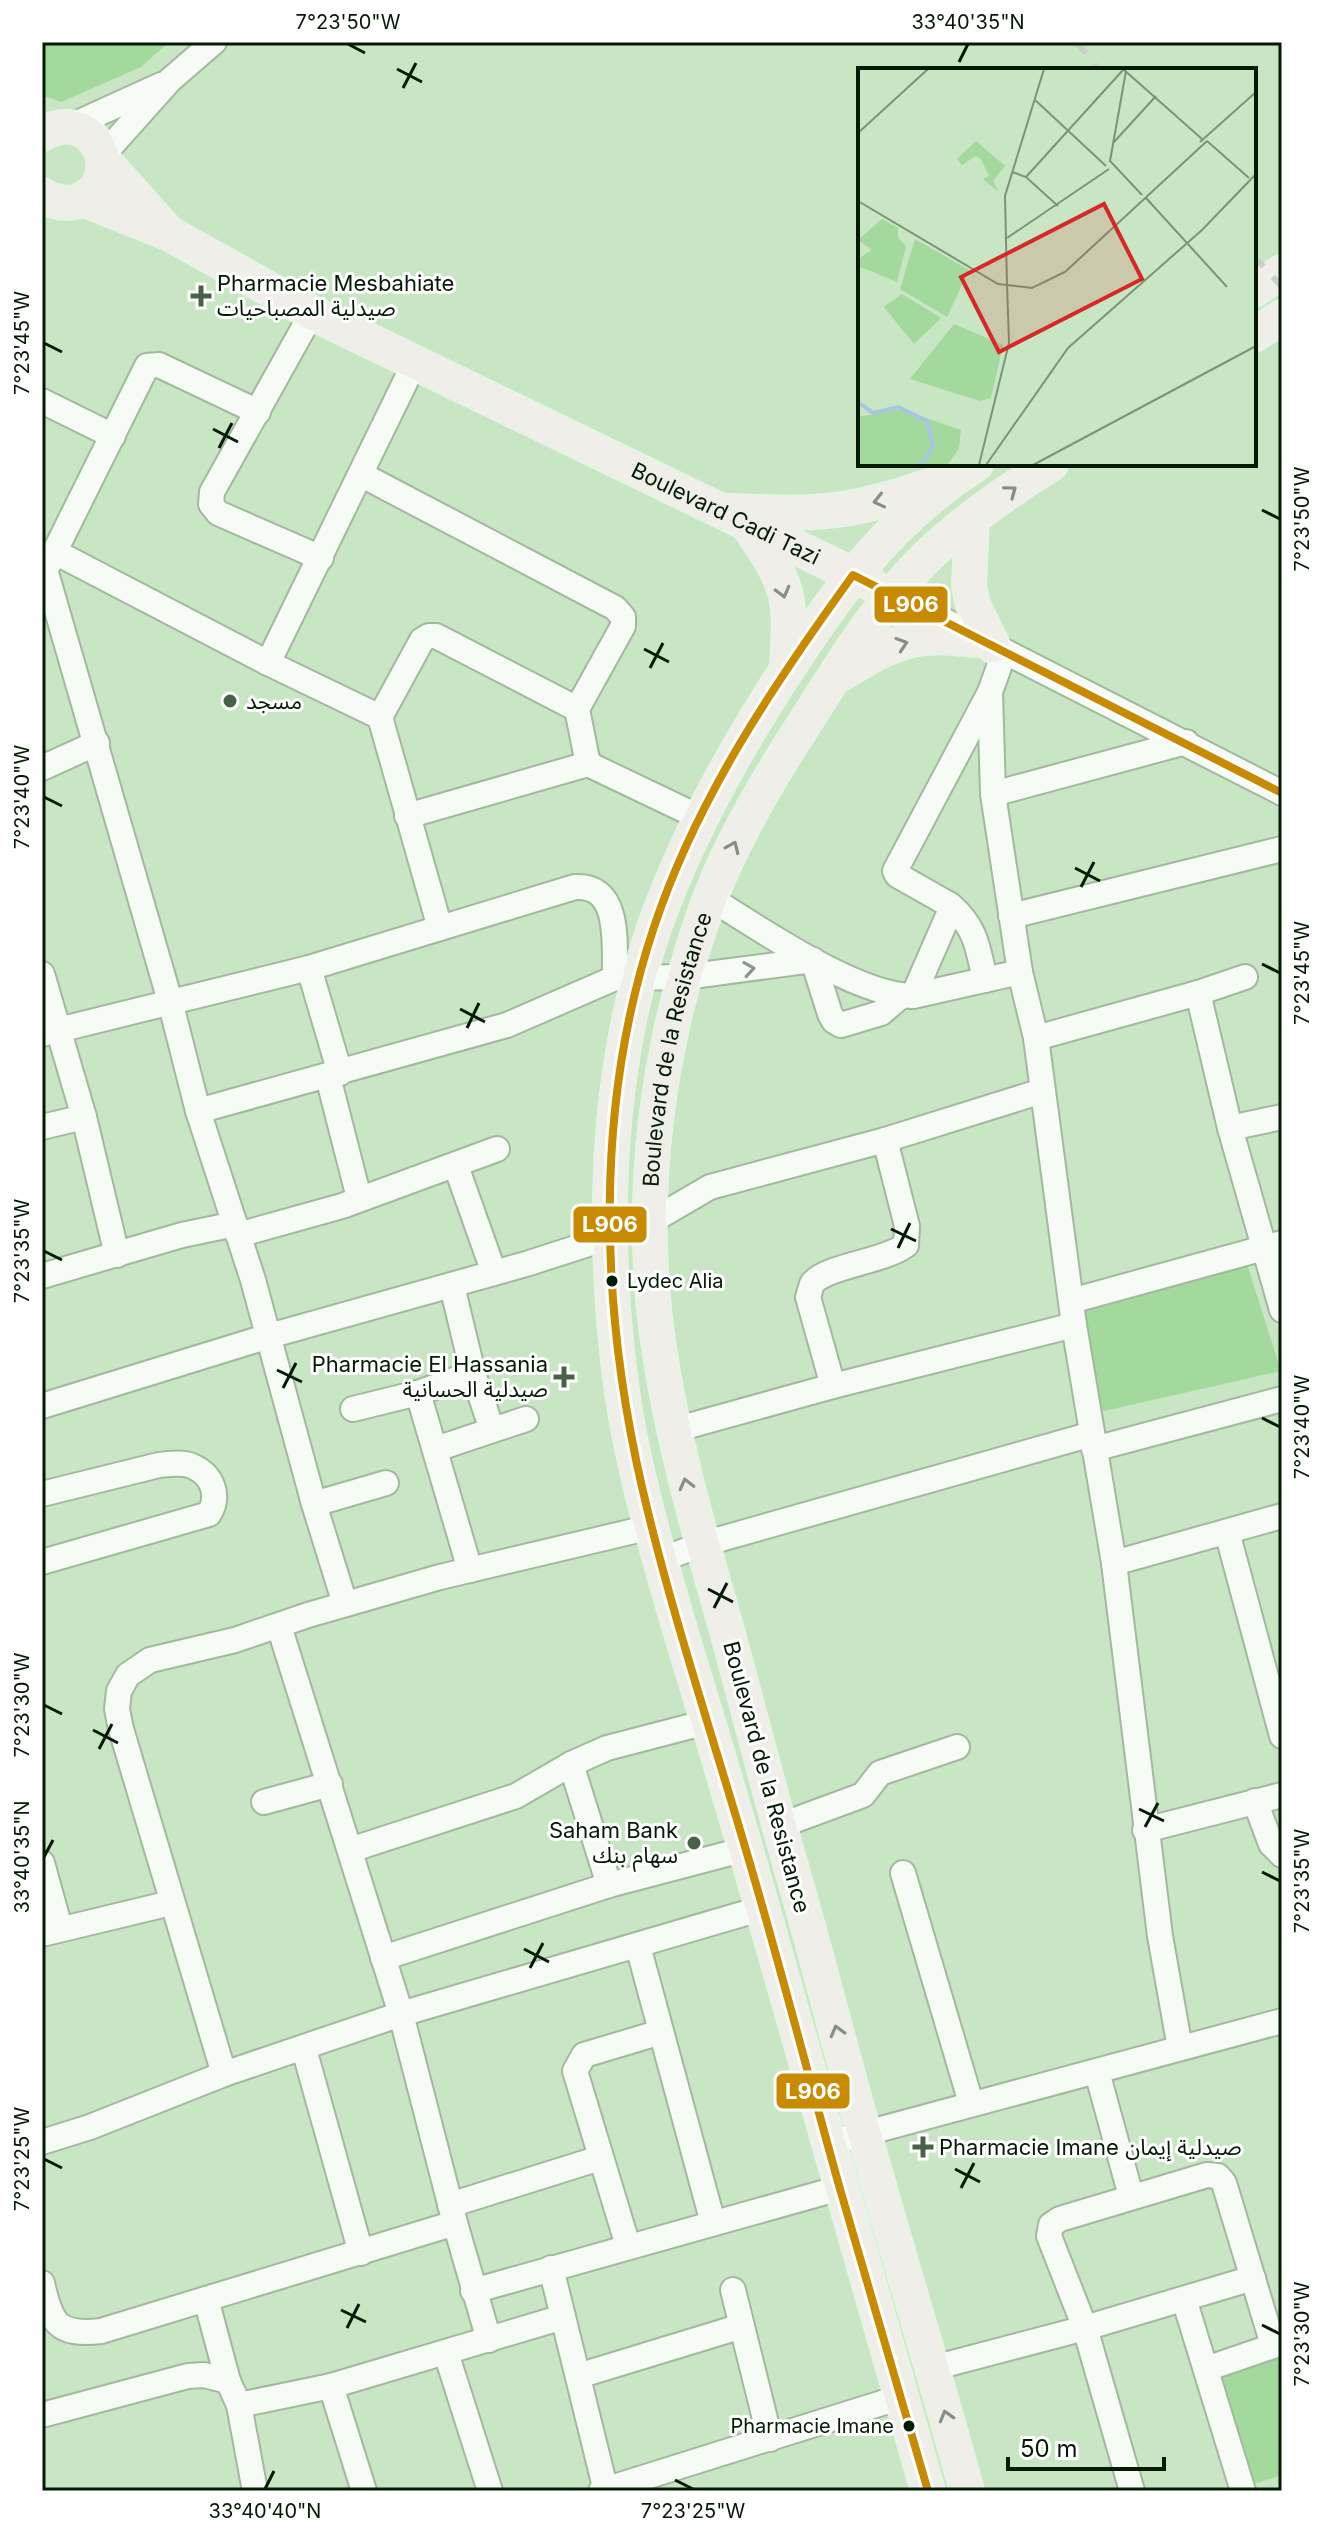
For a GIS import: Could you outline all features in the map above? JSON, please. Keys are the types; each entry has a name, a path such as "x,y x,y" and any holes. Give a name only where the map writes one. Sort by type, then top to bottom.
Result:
{"main road":[{"name":"Boulevard Cadi Tazi","path":"52,127 91,136 103,158 170,234"},
{"path":"57,202 99,183 103,158"},
{"name":"Boulevard Cadi Tazi","path":"57,202 170,234 312,313 894,595"},
{"path":"1256,289 1282,272"},
{"path":"1256,334 1282,317"},
{"name":"Boulevard de la Resistance","path":"967,2491 864,2134 686,1486 658,1343 650,1222 651,1169 669,1040 685,977 710,898 742,828 833,678 862,634 894,595 942,543 1048,466"},
{"path":"719,511 792,513 841,509 885,500 965,471"},
{"name":"Boulevard de la Resistance","path":"928,2491 763,1908 651,1527 623,1395 610,1237 613,1141 628,978 654,927 701,818 787,668 853,575 883,539 965,471"},
{"path":"972,520 969,586 973,605 993,647"},
{"path":"748,525 774,566 785,592 789,617 787,668"},
{"path":"833,678 884,650 911,640 931,638 993,647"}],"street":[{"path":"103,158 170,80 214,42"},
{"path":"52,127 170,80"},
{"path":"312,313 212,492 211,504 218,513 321,558"},
{"path":"268,663 415,362"},
{"path":"258,412 152,364 147,366 48,560 52,639 97,743 198,1111 269,1336 314,1504 345,1604"},
{"path":"42,401 113,436"},
{"path":"362,475 615,608 623,617 623,626 577,709 588,764"},
{"path":"48,560 380,717"},
{"name":"Boulevard Cadi Tazi","path":"894,595 1282,793"},
{"path":"440,928 380,717 422,640 436,636 577,709"},
{"path":"993,647 990,692 993,794 1020,972 1036,1038 1072,1313 1114,1563 1145,1830 1180,2048"},
{"path":"985,980 966,918 895,871 990,692"},
{"path":"993,794 1186,742"},
{"path":"42,768 97,743"},
{"path":"407,816 588,764 701,818"},
{"path":"1011,916 1282,849"},
{"path":"50,1031 309,968 575,887 594,888 604,897 628,978"},
{"path":"710,898 813,960 862,983 907,996"},
{"path":"907,996 950,905"},
{"path":"198,1111 507,1025 628,978 685,977 813,960"},
{"path":"813,960 830,1014 841,1025 881,1013 907,996 1020,972"},
{"path":"309,968 359,1198"},
{"path":"42,974 50,1031 84,1117 117,1255"},
{"path":"1036,1038 1245,977"},
{"path":"1198,993 1230,1128 1274,1245 1282,1310"},
{"path":"650,1222 710,1187 885,1140 1042,1091"},
{"path":"42,1127 84,1117"},
{"path":"1230,1128 1282,1117"},
{"path":"833,1386 808,1297 811,1285 820,1277 889,1255 906,1245 907,1226 885,1140"},
{"path":"42,1276 182,1235 297,1220 497,1149"},
{"path":"456,1166 494,1273"},
{"path":"42,1406 610,1237"},
{"path":"674,1430 833,1386 1072,1313 1274,1245"},
{"path":"452,1286 473,1373 492,1430"},
{"path":"353,1409 418,1393 473,1373"},
{"path":"418,1393 470,1570"},
{"path":"660,1560 703,1544 1093,1442 1282,1399"},
{"path":"436,1449 526,1419"},
{"path":"42,1494 159,1465 179,1463 193,1466 205,1476 215,1491 215,1504 209,1514 42,1562"},
{"path":"314,1504 386,1483"},
{"path":"1114,1563 1282,1516"},
{"path":"224,2074 121,1729 117,1709 119,1691 128,1675 150,1660 235,1640 345,1604 470,1570 651,1527"},
{"path":"1227,1532 1282,1736"},
{"path":"279,1626 401,2014 452,2214 489,2340"},
{"path":"350,1850 516,1796 571,1764 607,1748 707,1722"},
{"path":"779,1826 863,1795 880,1773 957,1747"},
{"path":"571,1764 609,1885"},
{"path":"264,1802 330,1784"},
{"path":"1145,1830 1282,1795"},
{"path":"1255,1801 1271,1844 1282,1855"},
{"path":"383,1958 609,1885 746,1849"},
{"path":"42,1863 51,1931 171,1903"},
{"path":"903,1873 971,2103"},
{"path":"42,2142 90,2127 224,2074 401,2014 763,1908"},
{"path":"638,1946 713,2223"},
{"path":"829,2143 1282,2021"},
{"path":"628,2246 575,2071 579,2062 594,2052 661,2032"},
{"path":"304,2049 361,2253"},
{"path":"1097,2072 1131,2196"},
{"path":"42,2283 54,2321 63,2329 77,2334 101,2331 361,2253 452,2214 600,2158"},
{"path":"1132,2491 1085,2328 1049,2236 1051,2225 1060,2219 1131,2196 1207,2175 1218,2176 1224,2183 1253,2278 1278,2344 1206,2369"},
{"path":"473,2291 840,2188"},
{"path":"551,2268 605,2491 901,2397"},
{"path":"933,2368 1085,2328 1253,2278"},
{"path":"733,2290 770,2439"},
{"path":"206,2299 228,2381 239,2405 255,2491"},
{"path":"1184,2299 1243,2491"},
{"path":"239,2405 331,2386 563,2317"},
{"path":"578,2376 742,2326"},
{"path":"446,2353 490,2491"},
{"path":"42,2415 188,2376 204,2375 228,2381"},
{"path":"331,2386 364,2491"}],"green space":[{"path":"42,42 169,42 141,67 61,102 42,95"},
{"path":"1245,1258 1281,1371 1095,1413 1080,1300"},
{"path":"1282,2355 1282,2475 1251,2485 1216,2376"}],"railway":[{"path":"1077,42 1097,68"},
{"path":"1256,258 1282,287"}],"transit line":[{"name":"L906","path":"928,2491 760,1899 692,1673 642,1487 628,1418 612,1277 610,1206 613,1135 621,1064 635,995 654,927 672,879 715,788 767,700 853,575 1282,793"}],"place":[{"name":"Pharmacie Mesbahiate صيدلية المصباحيات","path":"201,296"},
{"name":"مسجد","path":"230,701"},
{"name":"Lydec Alia","path":"612,1281"},
{"name":"Pharmacie El Hassania صيدلية الحسانية","path":"564,1377"},
{"name":"Saham Bank سهام بنك","path":"694,1843"},
{"name":"Pharmacie Imane صيدلية إيمان","path":"923,2147"},
{"name":"Pharmacie Imane","path":"909,2426"}]}
